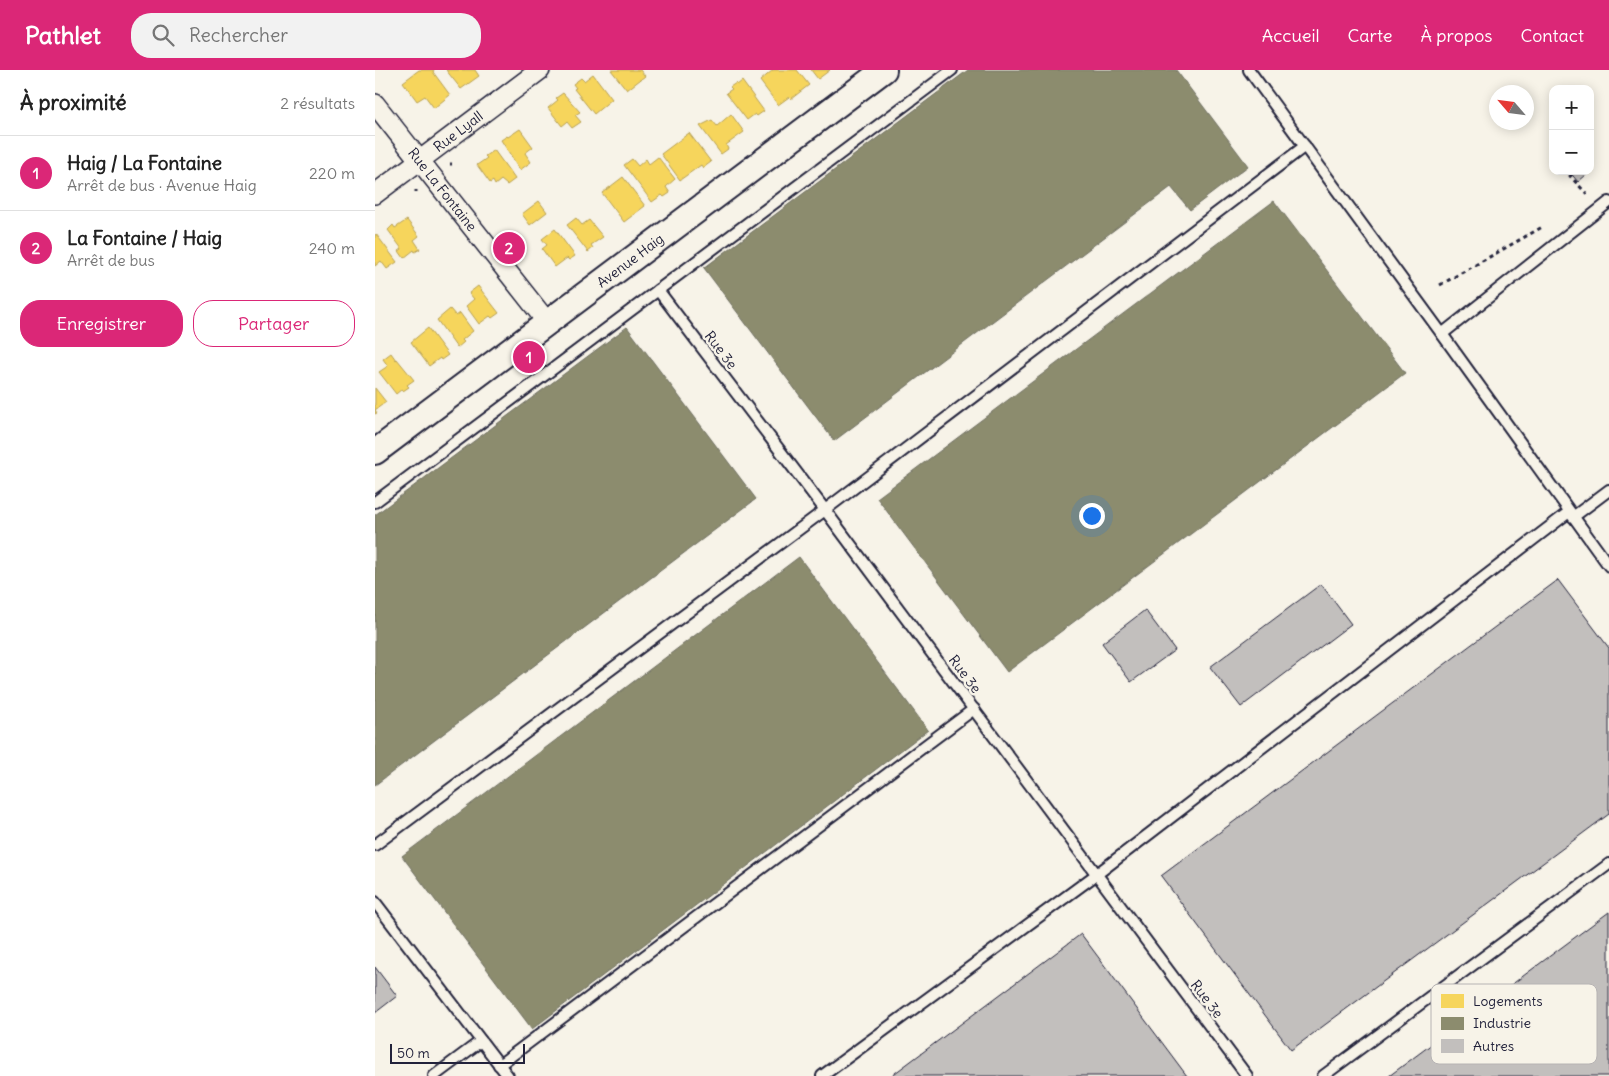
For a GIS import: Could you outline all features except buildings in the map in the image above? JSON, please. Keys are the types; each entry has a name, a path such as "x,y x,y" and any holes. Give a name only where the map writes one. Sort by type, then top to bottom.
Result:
{"street":[{"name":"Rue Lyall","path":"375,194 540,70"},
{"name":"Avenue Haig","path":"375,452 884,70"},
{"name":"Rue La Fontaine","path":"375,104 547,322"}],"lane":[{"path":"375,502 953,70"},
{"path":"1249,70 1442,334 1571,515 1607,559"},
{"path":"375,845 825,510 1305,146"},
{"path":"1442,334 1609,202"},
{"name":"Rue 3e","path":"658,290 975,709 1247,1076"},
{"path":"821,1076 1097,874 1571,515 1609,490"},
{"path":"499,1065 975,709"},
{"path":"1447,984 1609,864"},
{"path":"375,902 508,1076"},
{"path":"1323,1076 1431,996"},
{"path":"434,1076 481,1041"}],"path":[{"path":"1572,175 1570,176 1587,194"},
{"path":"1440,285 1544,226"}],"place":[{"name":"La Fontaine / Haig","path":"509,248"},
{"name":"Haig / La Fontaine","path":"529,357"}]}
